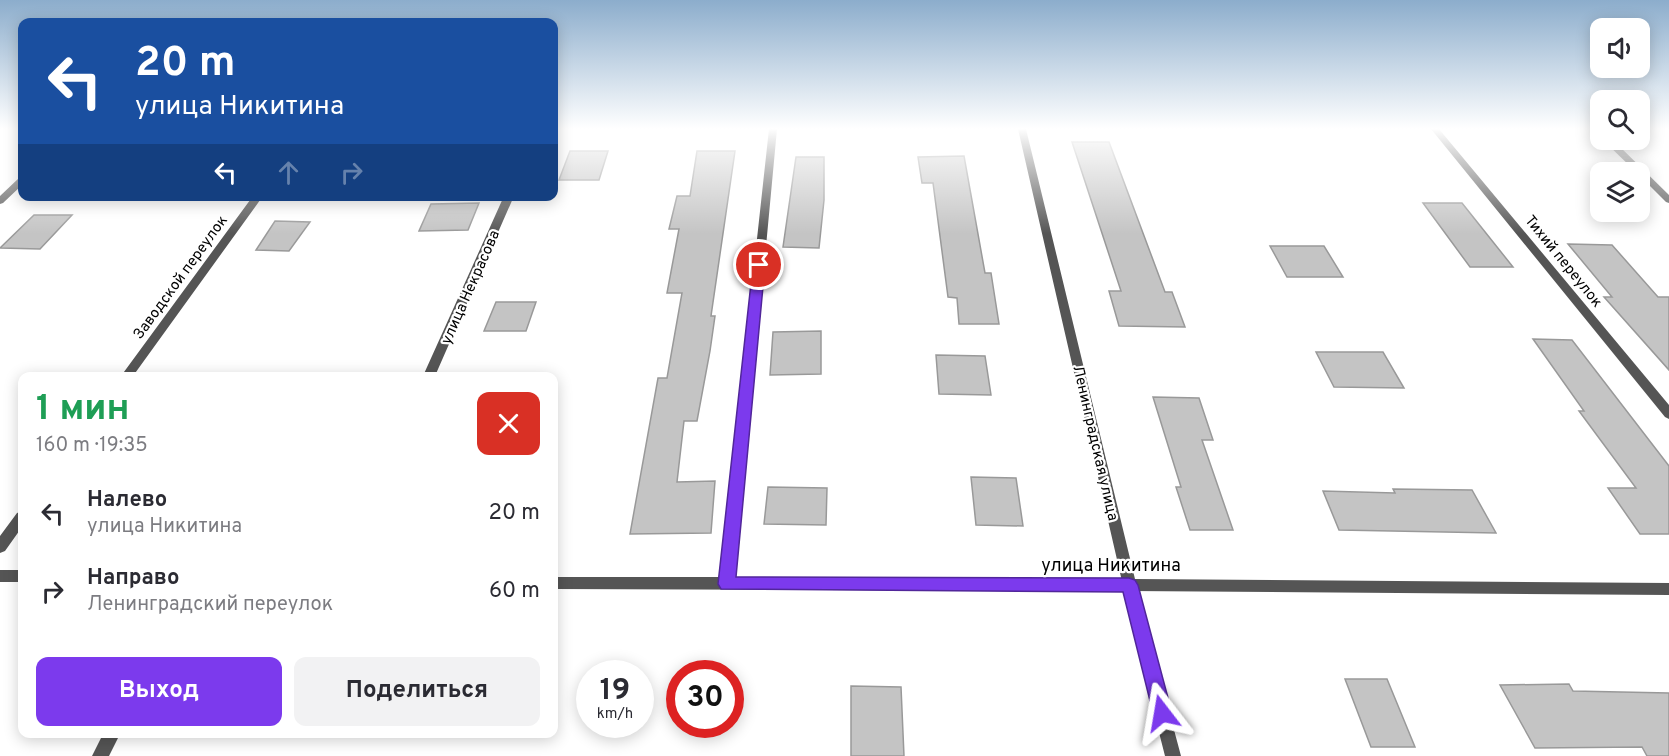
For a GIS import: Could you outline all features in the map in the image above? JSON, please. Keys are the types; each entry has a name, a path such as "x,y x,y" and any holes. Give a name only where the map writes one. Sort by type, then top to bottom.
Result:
{"street":[{"path":"727,584 769,164"},
{"name":"Ленинградская улица","path":"1030,164 1129,585 1173,756"},
{"name":"Тихий переулок","path":"1464,164 1669,414"},
{"path":"1633,164 1669,200"},
{"path":"0,201 18,184"},
{"name":"Заводской переулок","path":"130,372 254,201"},
{"name":"улица Некрасова","path":"431,372 507,201"},
{"path":"0,547 18,522"},
{"path":"0,576 18,576"},
{"name":"улица Никитина","path":"558,583 1669,589"},
{"path":"100,756 110,738"}],"building":[{"path":"565,164 604,164 599,180 559,180"},
{"path":"695,164 733,164 711,316 715,316 710,351 697,421 684,421 677,482 715,481 711,533 630,534 658,378 667,378 682,293 667,293 679,229 669,229 677,196 690,196"},
{"path":"795,164 824,164 824,200 819,248 783,247"},
{"path":"919,164 965,164 985,273 991,273 999,324 959,324 957,298 948,297 933,183 922,183"},
{"path":"1079,164 1117,164 1165,292 1172,292 1185,327 1119,326 1109,291 1121,291"},
{"path":"479,203 468,230 419,231 431,204"},
{"path":"1423,203 1462,203 1513,267 1470,267"},
{"path":"34,215 72,215 40,249 0,248"},
{"path":"275,221 310,222 289,251 256,250"},
{"path":"1568,244 1612,245 1658,297 1669,297 1669,370 1604,297 1612,297"},
{"path":"1270,246 1324,246 1343,277 1287,277"},
{"path":"496,302 536,302 526,331 484,331"},
{"path":"821,331 821,374 770,375 773,332"},
{"path":"1533,339 1572,340 1669,466 1669,534 1640,534 1608,488 1636,488 1579,411 1584,411"},
{"path":"1316,352 1383,352 1404,388 1334,387"},
{"path":"936,355 985,356 991,395 939,394"},
{"path":"1153,397 1199,398 1213,440 1202,440 1233,530 1190,530 1176,487 1181,487"},
{"path":"971,477 1016,478 1023,526 976,525"},
{"path":"768,487 827,488 826,525 764,524"},
{"path":"1393,489 1472,490 1496,533 1339,530 1323,491 1395,493"},
{"path":"1345,679 1387,679 1415,747 1371,747"},
{"path":"1569,684 1573,691 1669,693 1669,756 1647,756 1642,747 1535,748 1500,685"},
{"path":"851,686 901,687 904,756 851,756"}],"route":[{"path":"759,265 727,584 1129,585 1162,713"}]}
